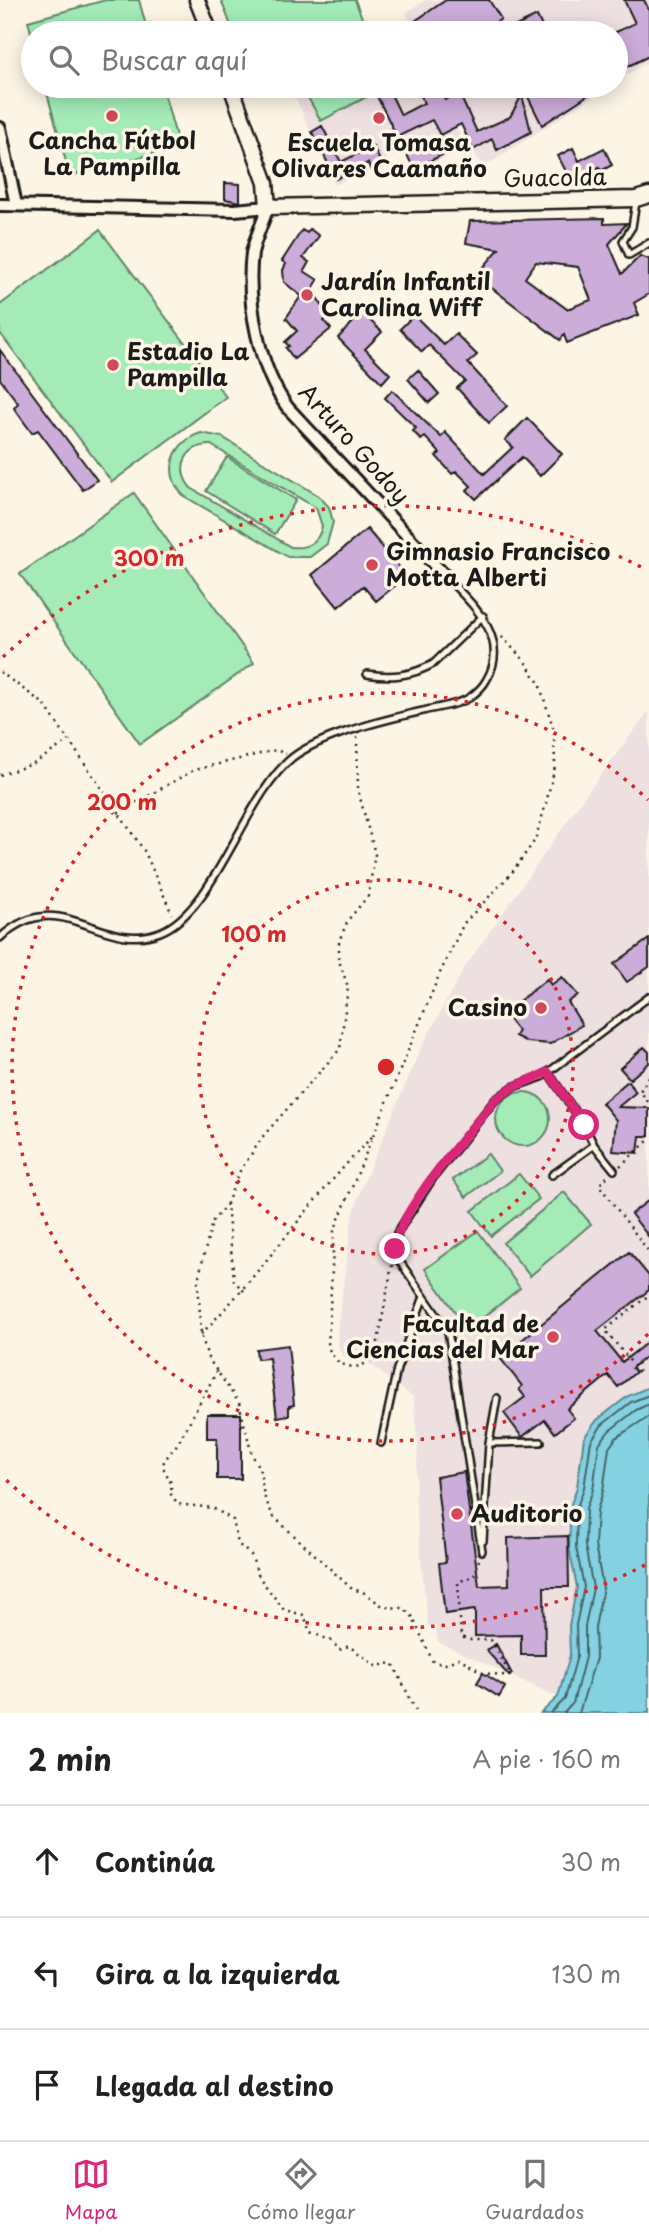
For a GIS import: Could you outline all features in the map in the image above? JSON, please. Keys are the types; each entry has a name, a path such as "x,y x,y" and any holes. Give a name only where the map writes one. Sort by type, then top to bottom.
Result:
{"street":[{"path":"197,0 205,21"},
{"name":"Arturo Godoy","path":"235,98 263,173 268,207 253,253 253,290 260,346 272,387 288,408 444,576"},
{"path":"0,128 16,205"},
{"name":"Guacolda","path":"0,205 234,209 643,197"}],"lane":[{"path":"643,197 632,227 623,241 629,255 649,243"},
{"path":"0,938 25,920 51,914 126,937 147,936 177,923 193,906 268,786 294,757 317,743 356,730 460,702 480,689 491,671 494,644 485,618 444,576"},
{"path":"367,674 393,677 423,669 433,664 485,618"},
{"path":"482,1551 452,1371 451,1344 442,1321 423,1299 398,1259 395,1249 400,1226 433,1178 495,1100 513,1087 548,1072 649,997"},
{"path":"548,1072 584,1125 594,1145 614,1170"},
{"path":"552,1175 594,1145"},
{"path":"381,1443 397,1369 423,1299"},
{"path":"482,1551 489,1443 497,1398"},
{"path":"489,1443 541,1442"}],"path":[{"path":"395,1249 375,1353 361,1366 342,1365 333,1357 328,1346 334,1231 440,973 464,923 511,874 535,840 555,767 554,730 539,683 524,660 485,618"},
{"path":"0,672 44,704 67,742 145,852 177,923"},
{"path":"356,730 359,790 375,854 368,896 348,920 339,941 339,961 348,987 340,1049 264,1135 238,1174 227,1204 212,1222 198,1279 201,1334 208,1358 239,1403 252,1455 259,1466 264,1496 273,1516 352,1589 363,1592 384,1607 403,1608 412,1616 433,1662 445,1664 459,1658 483,1673 511,1676 491,1640 469,1640 461,1637 457,1583 474,1576 482,1551"},
{"path":"0,775 33,764 67,742"},
{"path":"118,813 194,770 276,750 294,757"},
{"path":"649,1077 640,1091 649,1102"},
{"path":"201,1334 244,1291 341,1168 374,1135"},
{"path":"649,1140 599,1185 649,1252"},
{"path":"227,1204 234,1282 244,1291"},
{"path":"639,1372 605,1330 649,1295"},
{"path":"217,1370 178,1443 164,1461 163,1467 172,1485 170,1493 178,1503 213,1508 233,1520 238,1544 251,1555 259,1577 284,1610 304,1615 310,1632 332,1641 339,1650 349,1646 376,1666 393,1663 417,1713"}],"shaded area":[{"path":"425,0 649,0 649,61 628,74 628,21 410,21 406,13"},
{"name":"Escuela Tomasa Olivares Caamaño","path":"296,98 443,98 466,147 417,171 404,151 335,185"},
{"path":"449,98 591,98 482,168"},
{"path":"649,711 649,1387 628,1396 597,1420 584,1438 577,1487 571,1505 569,1548 577,1587 569,1625 570,1655 558,1697 438,1642 435,1625 428,1626 415,1499 418,1444 413,1397 362,1358 356,1363 345,1358 339,1349 337,1332 352,1218 362,1187 420,1050 465,967 585,796"}],"green space":[{"path":"106,0 139,0 145,21 28,21"},
{"path":"221,0 355,0 363,21 229,21"},
{"name":"Cancha Fútbol La Pampilla","path":"48,98 165,98 179,147 70,176"},
{"path":"308,98 364,98 321,121"},
{"name":"Estadio La Pampilla","path":"100,230 226,397 112,482 0,333 0,305"},
{"path":"201,433 222,437 319,496 329,507 333,522 327,544 310,557 288,557 184,496 173,478 173,460 177,451 191,437","holes":["211,445 316,508 322,526 318,536 307,545 291,547 191,488 183,473 185,459 195,449"]},
{"path":"227,457 296,500 275,534 206,491"},
{"path":"134,493 254,663 140,744 20,574"},
{"path":"523,1092 542,1100 550,1119 542,1138 523,1146 504,1138 496,1119 504,1100"},
{"path":"488,1154 500,1171 466,1197 453,1180"},
{"path":"519,1174 539,1199 491,1236 472,1211"},
{"path":"564,1192 591,1224 530,1276 503,1243"},
{"path":"478,1231 520,1288 468,1330 425,1269"}],"water":[{"path":"649,1387 649,1713 541,1713 558,1697 570,1655 569,1625 577,1587 569,1548 571,1504 577,1487 584,1438 597,1420 628,1396"}],"building":[{"path":"446,0 489,0 501,19 498,21 415,21"},
{"path":"624,0 644,0 649,10 649,56 628,66 628,26 635,23"},
{"path":"537,16 539,21 526,21"},
{"path":"378,98 393,98 401,115 424,103 422,98 461,98 477,132 510,117 523,98 531,132 497,150 492,139 473,150 461,124 440,135 432,120 397,137"},
{"path":"528,98 584,98 542,125"},
{"path":"322,126 341,162 373,146 382,165 371,171 368,163 336,179 312,132"},
{"path":"441,137 448,152 414,169 407,155"},
{"path":"573,148 579,161 604,148 612,165 601,171 599,167 571,181 558,156"},
{"path":"225,183 240,184 240,202 225,199"},
{"path":"604,218 604,224 627,223 609,244 622,274 640,256 649,259 649,294 634,303 639,315 567,343 564,335 560,340 476,276 499,249 466,243 470,221","holes":["536,262 578,267 591,300 567,309 525,278"]},
{"name":"Jardín Infantil Carolina Wiff","path":"310,229 319,236 303,258 309,262 304,271 318,280 312,290 329,316 324,321 331,329 294,359 285,342 297,331 286,318 301,296 284,282 283,270 286,264 282,261 302,230 307,233"},
{"path":"355,306 382,332 365,349 390,374 382,383 338,338 355,320 348,313"},
{"path":"414,315 444,345 456,334 477,355 468,363 507,406 489,423 457,388 465,381 429,345 422,352 400,329"},
{"path":"0,350 97,480 83,490 38,430 32,433 14,408 18,403 0,379"},
{"path":"418,370 439,394 429,403 408,379"},
{"path":"392,390 441,437 445,432 484,474 513,447 505,440 527,418 562,454 540,476 522,457 476,499 467,490 471,486 456,471 452,474 436,456 440,453 425,437 421,440 413,431 416,428 385,398"},
{"name":"Gimnasio Francisco Motta Alberti","path":"367,529 407,576 376,601 363,586 338,607 312,575"},
{"path":"649,939 649,967 627,982 614,964"},
{"name":"Casino","path":"562,977 578,995 568,1002 582,1025 550,1044 527,1042 515,1036 518,1031 504,1013 547,979 551,985"},
{"path":"644,1047 649,1052 649,1063 630,1079 620,1068"},
{"path":"628,1081 636,1092 618,1107 649,1108 649,1136 640,1136 638,1153 613,1151 616,1120 602,1103"},
{"path":"649,1200 649,1237 631,1214"},
{"path":"629,1252 649,1276 649,1290 597,1331 622,1362 649,1341 649,1354 632,1368 636,1372 618,1387 608,1375 567,1409 574,1418 555,1433 545,1420 522,1437 504,1413 525,1397 519,1389 522,1386 500,1358"},
{"path":"288,1345 294,1405 289,1406 289,1415 277,1417 269,1358 257,1359 256,1349"},
{"path":"207,1414 241,1414 241,1479 217,1479 217,1438 207,1438"},
{"path":"464,1472 479,1586 509,1585 508,1538 568,1536 569,1587 544,1587 545,1655 521,1655 521,1635 475,1636 475,1610 445,1614 439,1563 446,1562 436,1477"},
{"path":"496,1644 512,1674 509,1676 486,1650"},
{"path":"483,1673 505,1687 499,1697 477,1683"}],"place":[{"name":"Cancha Fútbol La Pampilla","path":"112,116"},
{"name":"Escuela Tomasa Olivares Caamaño","path":"379,118"},
{"name":"Jardín Infantil Carolina Wiff","path":"307,295"},
{"name":"Estadio La Pampilla","path":"113,365"},
{"name":"Gimnasio Francisco Motta Alberti","path":"372,565"},
{"name":"Casino","path":"541,1008"},
{"name":"Facultad de Ciencias del Mar","path":"553,1337"},
{"name":"Auditorio","path":"457,1514"}],"route":[{"path":"395,1249 400,1226 433,1178 495,1100 506,1091 534,1081 548,1072 584,1125"}]}
